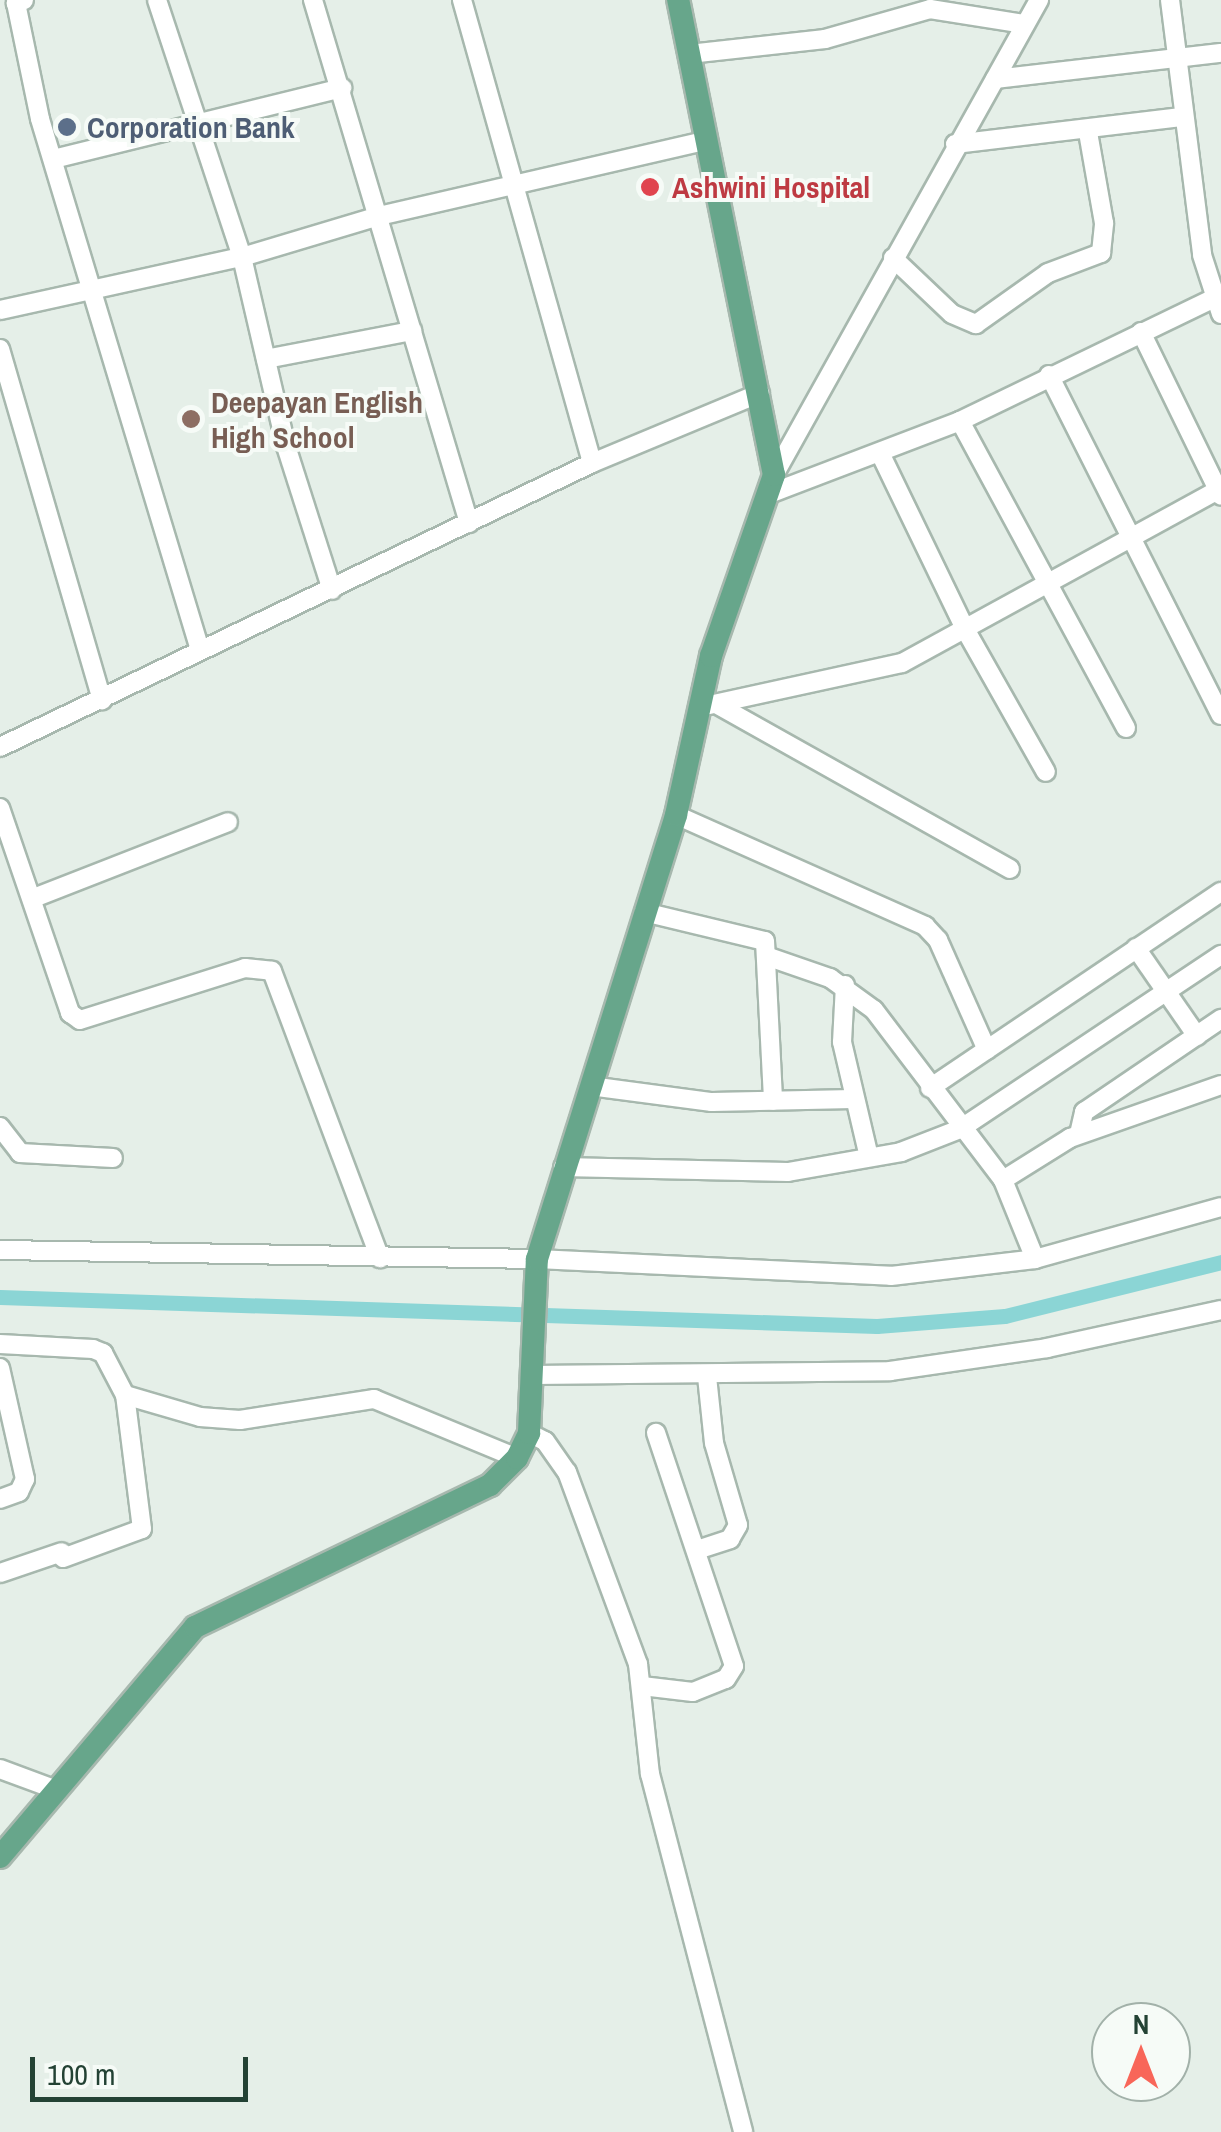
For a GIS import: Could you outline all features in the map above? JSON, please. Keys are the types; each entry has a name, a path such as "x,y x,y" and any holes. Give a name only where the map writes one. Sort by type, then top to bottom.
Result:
{"main road":[{"path":"0,1857 180,1641 211,1614 490,1485 517,1458 529,1433 536,1266 563,1167 708,706 712,656 772,484 760,393 678,0"}],"street":[{"path":"156,0 242,258 286,446 332,590"},
{"path":"314,0 468,524"},
{"path":"462,0 592,463"},
{"path":"772,484 955,144 1039,0"},
{"path":"772,484 881,455 960,421 1141,332 1219,302 1183,117 1170,0"},
{"path":"13,3 53,158 200,650"},
{"path":"689,54 809,42 930,9 1026,24"},
{"path":"995,79 1221,54"},
{"path":"53,158 342,88"},
{"path":"955,144 1088,132 1183,117"},
{"path":"893,258 952,314 976,324 1048,273 1101,253 1104,223 1088,132"},
{"path":"0,310 93,286 242,258 379,216 707,140"},
{"path":"266,359 412,330"},
{"path":"708,706 864,676 965,629 1220,491 1141,332"},
{"path":"0,349 102,700"},
{"path":"1049,375 1221,715"},
{"path":"1,741 102,700 592,463 760,393"},
{"path":"960,421 1126,728"},
{"path":"881,455 965,629 1046,772"},
{"path":"708,706 1010,869"},
{"path":"0,808 36,897 70,1013 80,1020 245,968 272,971 380,1258"},
{"path":"676,816 925,926 938,940 987,1050"},
{"path":"36,897 228,822"},
{"path":"930,1088 1221,892"},
{"path":"644,912 759,938 769,957 773,1101"},
{"path":"1136,948 1196,1036"},
{"path":"563,1167 788,1172 869,1158 960,1129 1221,955"},
{"path":"769,957 845,986 874,1010 1002,1180 1034,1259"},
{"path":"845,986 841,1026 853,1098 869,1158"},
{"path":"1079,1134 1084,1112 1221,1019"},
{"path":"1002,1180 1079,1134 1221,1085"},
{"path":"590,1086 712,1102 853,1098"},
{"path":"0,1127 20,1153 114,1158"},
{"path":"0,1250 380,1258 892,1276 1034,1259 1221,1207"},
{"path":"533,1369 707,1376 952,1364 1221,1310"},
{"path":"0,1344 93,1349 103,1354 125,1394 142,1529 0,1574"},
{"path":"0,1368 25,1479 19,1492 0,1499"},
{"path":"697,1550 730,1539 738,1525 714,1443 707,1376"},
{"path":"125,1394 220,1420 374,1399 517,1458"},
{"path":"529,1433 545,1442 567,1472 642,1686 650,1774 743,2132"},
{"path":"642,1686 693,1692 733,1673 697,1550 656,1433"},
{"path":"0,1769 54,1789"}],"waterway":[{"path":"0,1297 877,1326 1005,1316 1221,1262"}],"place":[{"name":"Corporation Bank","path":"67,127"},
{"name":"Ashwini Hospital","path":"650,187"},
{"name":"Deepayan English High School","path":"191,419"}]}
